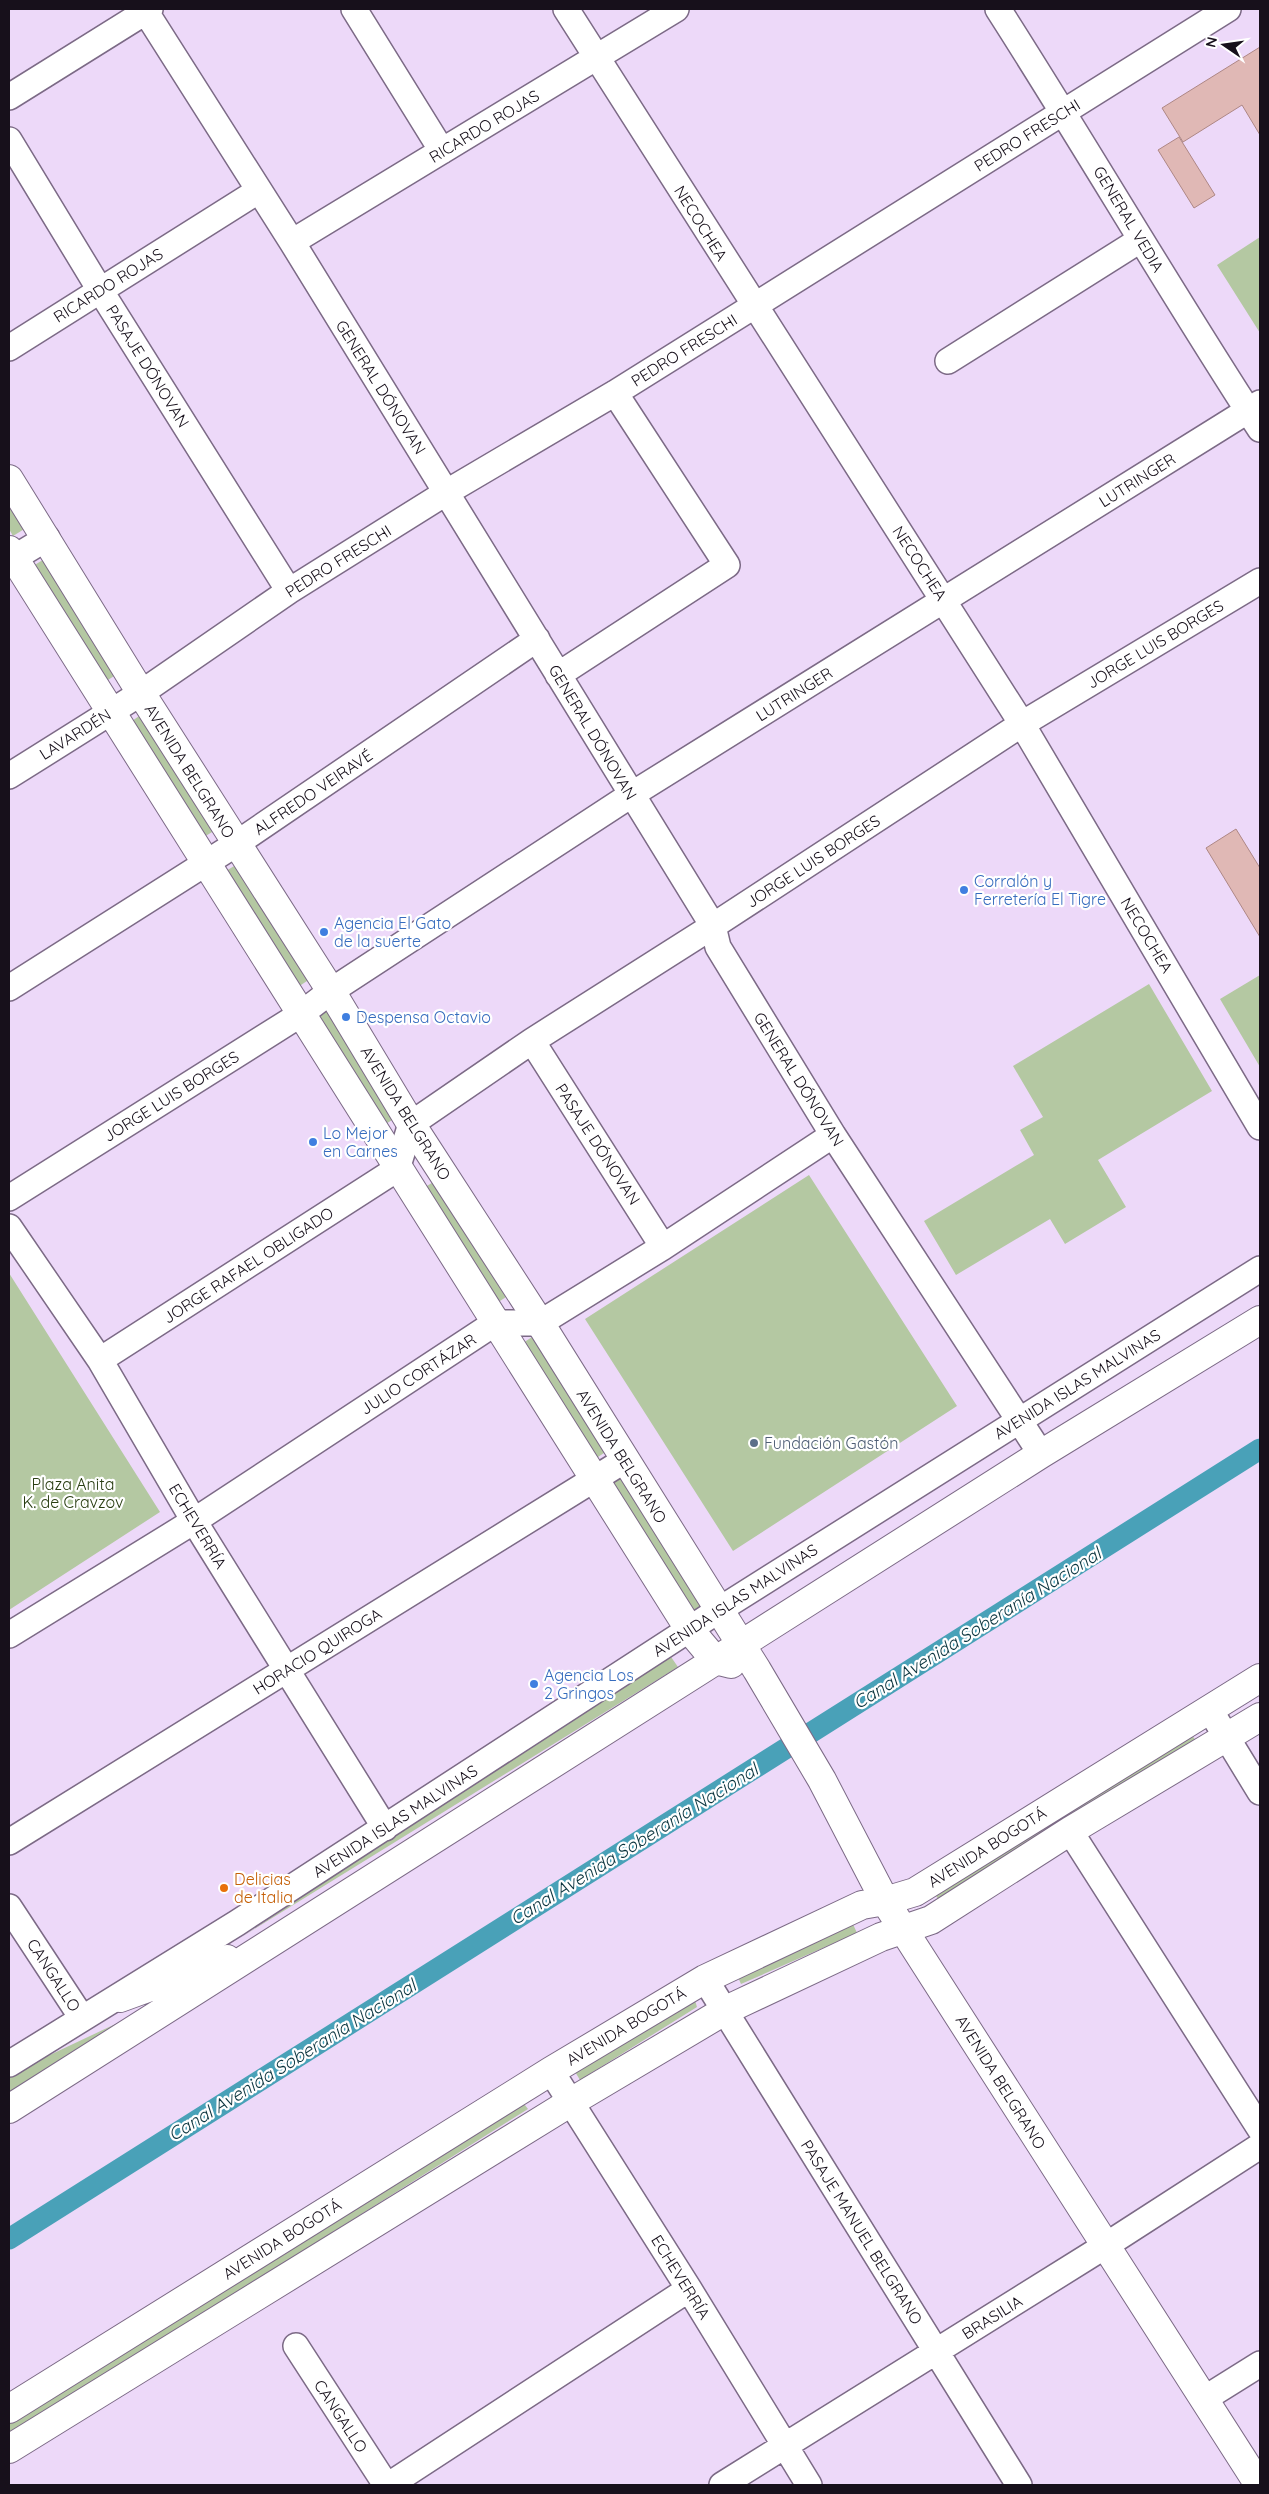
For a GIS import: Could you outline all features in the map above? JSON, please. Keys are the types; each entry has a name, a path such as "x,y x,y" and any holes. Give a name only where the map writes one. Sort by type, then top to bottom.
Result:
{"main road":[{"name":"AVENIDA BELGRANO","path":"9,479 141,693 331,991 411,1124 540,1323 741,1644 822,1780 885,1901 1259,2485"},
{"path":"10,557 111,712 397,1169 689,1629 715,1660 757,1670"},
{"path":"9,2109 277,1941 1040,1454 1260,1320"},
{"name":"AVENIDA BOGOTÁ","path":"9,2409 551,2071 705,1979 862,1905 885,1901 915,1892 1260,1678"},
{"name":"AVENIDA BOGOTÁ","path":"9,2449 571,2102 726,2010 880,1937 931,1920 1070,1831 1260,1717"},
{"path":"120,1998 277,1941"}],"street":[{"path":"354,9 442,151"},
{"name":"NECOCHEA","path":"566,9 1022,724 1260,1127"},
{"name":"RICARDO ROJAS","path":"292,242 676,9"},
{"name":"GENERAL VEDIA","path":"998,9 1064,112 1140,240 1256,414"},
{"name":"PEDRO FRESCHI","path":"141,693 289,591 447,492 615,394 1228,9"},
{"path":"9,97 147,10"},
{"name":"GENERAL DÓNOVAN","path":"147,10 447,492 631,795 714,926 718,947 833,1135 1040,1454"},
{"name":"PASAJE DÓNOVAN","path":"9,140 100,290 289,591"},
{"name":"RICARDO ROJAS","path":"9,348 258,191"},
{"path":"948,361 1140,240"},
{"path":"558,675 727,565 615,394"},
{"name":"LUTRINGER","path":"331,991 631,795 944,600 1256,414"},
{"path":"10,557 47,538"},
{"name":"JORGE LUIS BORGES","path":"411,1124 532,1041 714,926 1022,724 1260,580"},
{"name":"ALFREDO VEIRAVÉ","path":"9,988 206,864 537,639"},
{"name":"LAVARDÉN","path":"9,776 141,693"},
{"name":"JORGE LUIS BORGES","path":"9,1198 301,1014 331,991"},
{"name":"PASAJE DÓNOVAN","path":"532,1041 663,1247"},
{"path":"397,1169 411,1124"},
{"path":"495,1323 540,1323 663,1247 833,1135"},
{"name":"JORGE RAFAEL OBLIGADO","path":"100,1360 397,1169"},
{"name":"ECHEVERRÍA","path":"9,1227 100,1360 194,1521 385,1828"},
{"name":"AVENIDA ISLAS MALVINAS","path":"9,2064 82,2018 120,1998 385,1828 689,1629 1260,1268"},
{"name":"JULIO CORTÁZAR","path":"9,1635 194,1521 495,1323"},
{"name":"HORACIO QUIROGA","path":"9,1842 625,1460"},
{"path":"1210,1710 1260,1792"},
{"path":"1070,1831 1260,2129"},
{"name":"CANGALLO","path":"9,1906 82,2018"},
{"name":"PASAJE MANUEL BELGRANO","path":"705,1979 1019,2485"},
{"name":"ECHEVERRÍA","path":"551,2071 689,2289 809,2485"},
{"name":"BRASILIA","path":"722,2485 1106,2246 1260,2146"},
{"path":"387,2485 689,2289"},
{"name":"CANGALLO","path":"296,2346 387,2485"},
{"path":"1204,2399 1260,2364"}],"green space":[{"path":"1260,237 1260,333 1217,265"},
{"path":"9,500 26,528 13,536 9,529"},
{"path":"46,558 117,674 105,682 33,566"},
{"path":"145,712 217,829 204,837 132,721"},
{"path":"239,863 310,979 298,987 226,871"},
{"path":"1260,975 1260,1067 1220,999"},
{"path":"1149,984 1212,1091 1098,1160 1126,1207 1065,1244 1050,1219 956,1275 924,1221 1034,1155 1020,1130 1043,1117 1013,1066"},
{"path":"330,1009 397,1117 384,1125 317,1016"},
{"path":"809,1175 957,1406 733,1551 585,1319"},
{"path":"435,1181 506,1297 494,1305 422,1189"},
{"name":"Plaza Anita K. de Cravzov","path":"9,1273 160,1512 9,1610"},
{"path":"535,1335 607,1451 595,1459 523,1343"},
{"path":"625,1475 704,1604 692,1612 612,1483"},
{"path":"669,1654 678,1667 240,1938"},
{"path":"1191,1734 1197,1742 940,1902 933,1891"},
{"path":"852,1922 857,1933 741,1984 736,1973"},
{"path":"693,1994 697,2007 580,2080 574,2070"},
{"path":"126,2019 9,2093 9,2076 18,2070"},
{"path":"521,2100 528,2109 9,2436 9,2422"}],"building":[{"path":"1260,47 1260,135 1242,105 1183,142 1162,108"},
{"path":"1179,137 1215,195 1194,208 1158,150"},
{"path":"1236,829 1260,868 1260,937 1206,848"}],"waterway":[{"name":"Canal Avenida Soberanía Nacional","path":"9,2239 1260,1449"}],"place":[{"name":"Corralón y Ferretería El Tigre","path":"964,890"},
{"name":"Agencia El Gato de la suerte","path":"324,932"},
{"name":"Despensa Octavio","path":"346,1017"},
{"name":"Lo Mejor en Carnes","path":"313,1142"},
{"name":"Fundación Gastón","path":"754,1443"},
{"name":"Agencia Los 2 Gringos","path":"534,1684"},
{"name":"Delicias de Italia","path":"224,1888"}]}
